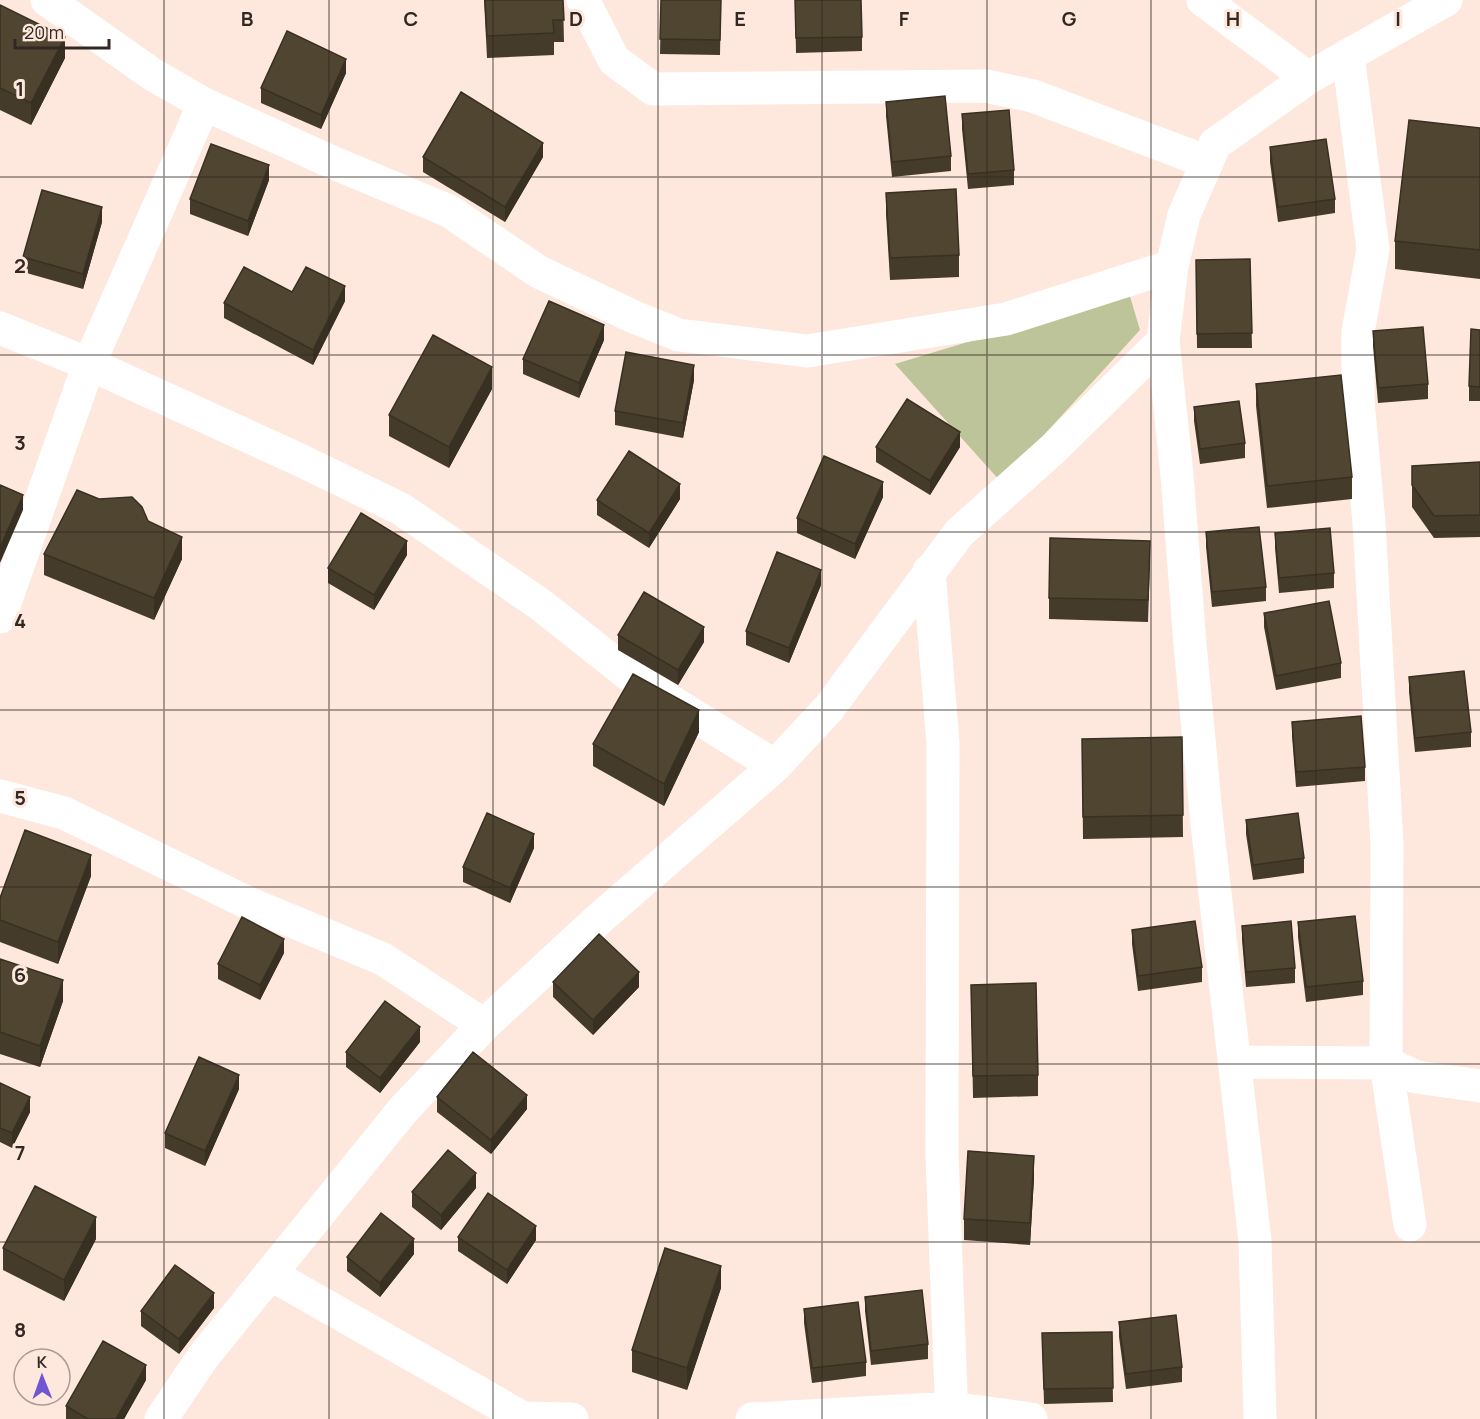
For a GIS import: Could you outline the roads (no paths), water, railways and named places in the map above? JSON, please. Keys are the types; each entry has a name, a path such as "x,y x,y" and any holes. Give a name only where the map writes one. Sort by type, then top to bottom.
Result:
{"street":[{"path":"47,0 152,74 204,104 334,163 449,211 539,272 634,317 680,335 807,351 1006,319 1172,266"},
{"path":"583,0 614,60 653,89 986,86 1033,96 1207,162"},
{"path":"1203,0 1308,78"},
{"path":"1260,1419 1255,1241 1207,824 1190,644 1178,475 1163,341 1172,266 1184,215 1215,144 1308,78 1446,0"},
{"path":"1348,55 1373,249 1358,332 1358,401 1369,523 1387,844 1386,1063 1410,1225"},
{"path":"3,597 89,364 204,104"},
{"path":"0,328 89,364 300,460 401,509 541,605 632,677 775,766"},
{"path":"161,1419 203,1357 403,1110 484,1025 599,919 775,766 829,708 959,533 1053,449 1163,341"},
{"path":"929,571 943,743 942,1156 951,1413"},
{"path":"1,800 64,813 248,903 383,959 484,1025"},
{"path":"1234,1062 1386,1063 1416,1077 1480,1086"},
{"path":"270,1274 523,1418 572,1419"},
{"path":"752,1419 951,1413 1031,1419"}]}
